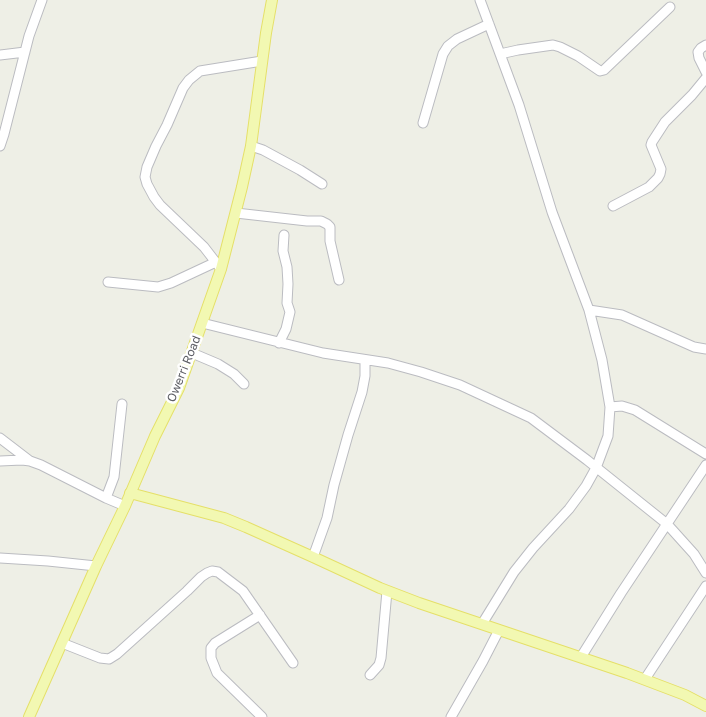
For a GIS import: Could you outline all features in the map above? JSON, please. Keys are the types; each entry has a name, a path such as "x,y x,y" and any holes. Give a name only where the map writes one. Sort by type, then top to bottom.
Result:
{"main road":[{"name":"Owerri Road","path":"29,717 96,566 125,506 154,436 179,388 192,353 236,213 251,146 272,0"},
{"path":"130,493 224,518 246,526 387,591 645,679 706,706"}],"street":[{"path":"0,146 29,36 42,0"},
{"path":"480,0 519,105 552,212 589,310 602,360 610,406 608,436 596,468 586,486 569,509 514,572 482,624"},
{"path":"500,54 545,46 560,47 600,71 604,70 670,8"},
{"path":"423,123 443,54 448,46 457,39 489,24"},
{"path":"706,45 698,52 706,72"},
{"path":"0,55 25,52"},
{"path":"108,282 158,287 219,266 204,247 154,197 145,177 147,167 183,88 189,80 200,71 262,61"},
{"path":"613,206 649,186 658,178 661,169 651,145 652,142 665,122 706,78"},
{"path":"251,146 263,150 322,184"},
{"path":"236,213 321,221 327,224 330,227 330,241 339,280"},
{"path":"279,342 286,328 290,312 287,303 288,276 283,251 284,234"},
{"path":"589,310 622,315 694,347 706,349"},
{"path":"202,323 323,353 388,363 460,385 530,418 666,524 694,554 706,573"},
{"path":"192,353 218,364 234,374 244,384"},
{"path":"313,556 327,518 348,435 362,392 365,360"},
{"path":"106,498 114,471 122,404"},
{"path":"610,406 622,406 635,410 706,454"},
{"path":"0,438 30,461 125,506"},
{"path":"0,461 30,461"},
{"path":"581,657 706,465"},
{"path":"0,558 96,566"},
{"path":"62,643 100,658 109,659 117,654 201,577 207,572 212,571 218,572 243,591 293,663"},
{"path":"645,679 706,586"},
{"path":"370,675 379,665 381,658 387,591"},
{"path":"260,615 215,643 211,648 211,658 217,673 262,717"},
{"path":"451,717 499,630"}]}
